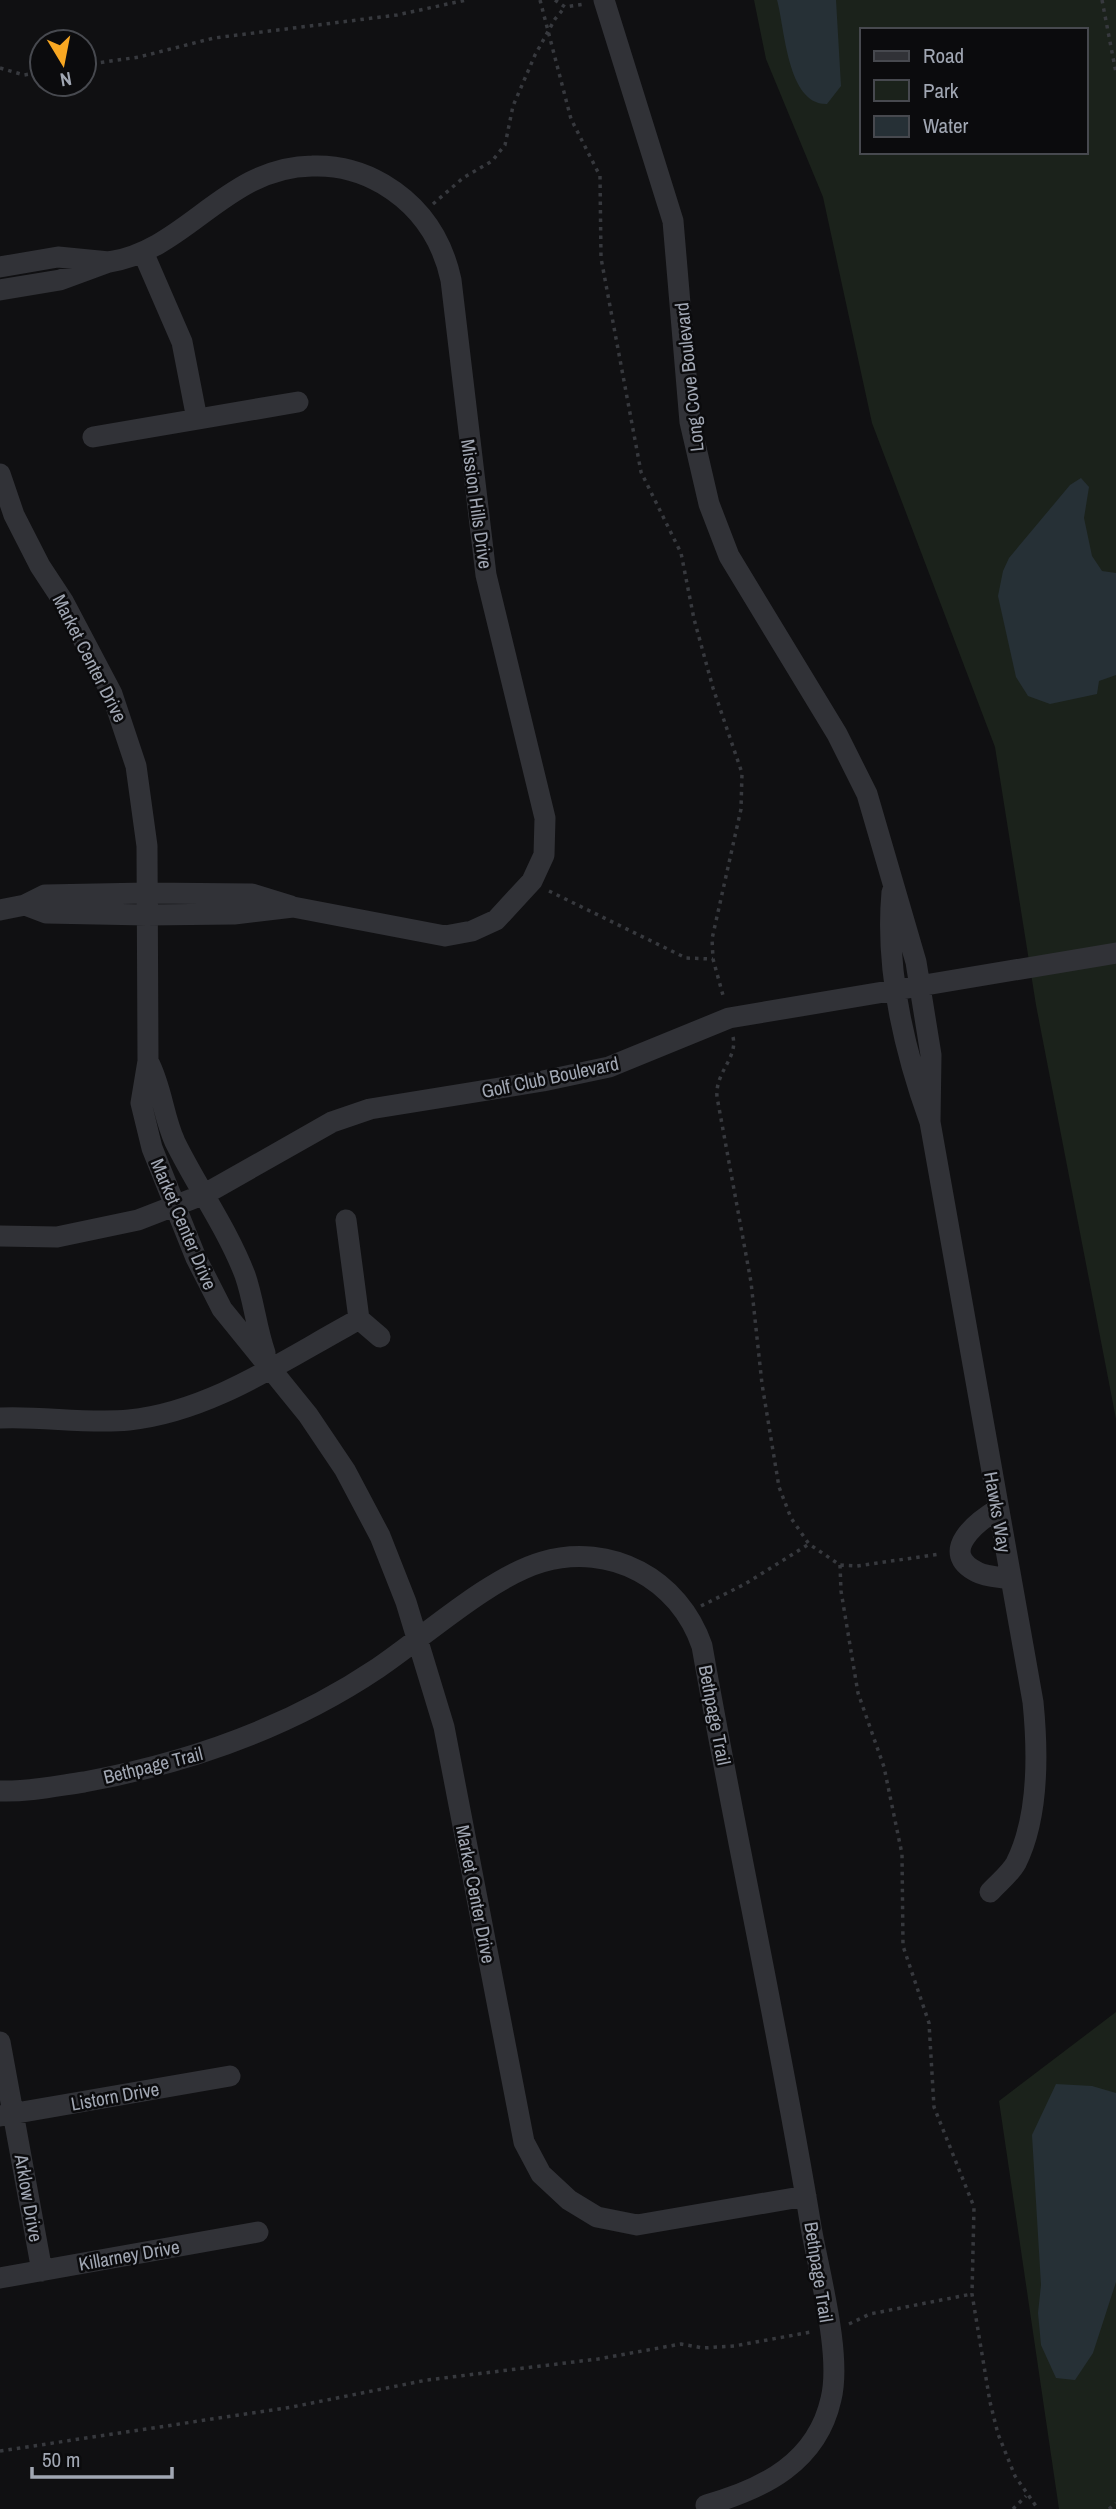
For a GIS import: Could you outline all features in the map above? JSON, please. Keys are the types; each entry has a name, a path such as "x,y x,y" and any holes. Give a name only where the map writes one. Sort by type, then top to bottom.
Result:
{"street":[{"name":"Long Cove Boulevard","path":"604,0 673,221 690,422 709,504 729,556 854,765 876,819 892,887 909,930 920,985"},
{"name":"Mission Hills Drive","path":"0,290 60,279 143,252 245,182 294,166 343,169 374,178 394,190 421,214 443,251 451,280 486,575 545,818 544,855 532,881 496,920 458,936 429,935 293,906 252,894 45,895 25,905"},
{"path":"143,252 181,342 197,419"},
{"name":"Mission Hills Drive","path":"0,267 58,257 109,262"},
{"path":"93,437 298,402"},
{"name":"Market Center Drive","path":"0,474 14,515 40,566 63,601 124,722 141,794 147,893 148,1061 141,1103 145,1124 205,1276 222,1309 308,1415 345,1470 380,1536 418,1638 444,1727 524,2143 541,2175 569,2200 597,2217 637,2225 806,2196"},
{"name":"Long Cove Boulevard","path":"892,887 888,933 897,989"},
{"name":"Mission Hills Drive","path":"1,906 25,905 46,913 147,915 234,914 293,906"},
{"name":"Golf Club Boulevard","path":"0,1236 57,1237 138,1220 205,1194 332,1122 370,1109 543,1082 609,1067 729,1018 1116,953"},
{"name":"Hawks Way","path":"920,985 931,1055 930,1122"},
{"name":"Hawks Way","path":"897,989 909,1059 930,1122 1033,1702 1037,1776 1024,1840 1015,1865 990,1892"},
{"name":"Market Center Drive","path":"148,1061 155,1074 175,1141 239,1262 251,1298 255,1325 272,1369"},
{"path":"346,1220 359,1319 380,1337"},
{"path":"205,1276 239,1262"},
{"path":"0,1418 85,1423 132,1420 191,1405 272,1369 359,1319"},
{"path":"998,1509 974,1525 963,1539 961,1550 969,1566 978,1573 1011,1579"},
{"name":"Bethpage Trail","path":"0,1791 56,1787 111,1777 195,1756 293,1715 341,1691 519,1572 540,1562 578,1557 611,1559 641,1572 674,1595 688,1615 702,1646 806,2196 834,2380 831,2399 814,2440 799,2460 775,2479 748,2492 706,2505"},
{"name":"Arklow Drive","path":"0,2042 7,2115 42,2271"},
{"name":"Listorn Drive","path":"7,2115 230,2076"},
{"name":"Killarney Drive","path":"0,2278 258,2232"}],"path":[{"path":"98,63 139,57 201,41 397,15 466,0"},
{"path":"540,0 571,119 600,176 601,258 640,471 681,553 694,619 713,688 742,773 741,809 714,930 713,959 729,1018 734,1049 719,1076 718,1105 751,1282 762,1384 779,1487 791,1518 809,1544 840,1565 857,1566 961,1550"},
{"path":"555,0 565,7 604,0"},
{"path":"1102,0 1116,72"},
{"path":"421,214 463,178 492,161 505,145 513,106 535,55 565,7"},
{"path":"0,68 28,74"},
{"path":"532,881 685,958 713,959"},
{"path":"688,1615 809,1544"},
{"path":"840,1565 841,1591 858,1693 884,1767 902,1854 904,1946 929,2023 934,2107 974,2207 972,2294 994,2421 1014,2476 1038,2509"},
{"path":"0,2451 292,2407 427,2381 598,2360 681,2344 715,2348 852,2324 870,2314 972,2294"},
{"path":"1013,2509 1026,2496"},
{"path":"1109,2509 1116,2503"}],"green space":[{"path":"754,0 1116,0 1116,1419 1036,1005 995,747 872,423 823,197 766,59"},
{"path":"1116,2012 1116,2509 1059,2509 999,2101"}],"water":[{"path":"777,0 836,0 841,86 827,104 814,101 803,92 796,79"},
{"path":"1081,478 1089,487 1084,518 1092,556 1102,571 1116,573 1116,675 1099,681 1097,694 1050,704 1028,696 1016,677 998,596 1003,571 1009,558 1070,485"},
{"path":"1056,2084 1092,2086 1116,2093 1116,2282 1093,2353 1075,2380 1056,2378 1041,2345 1038,2313 1041,2285 1032,2135"}]}
